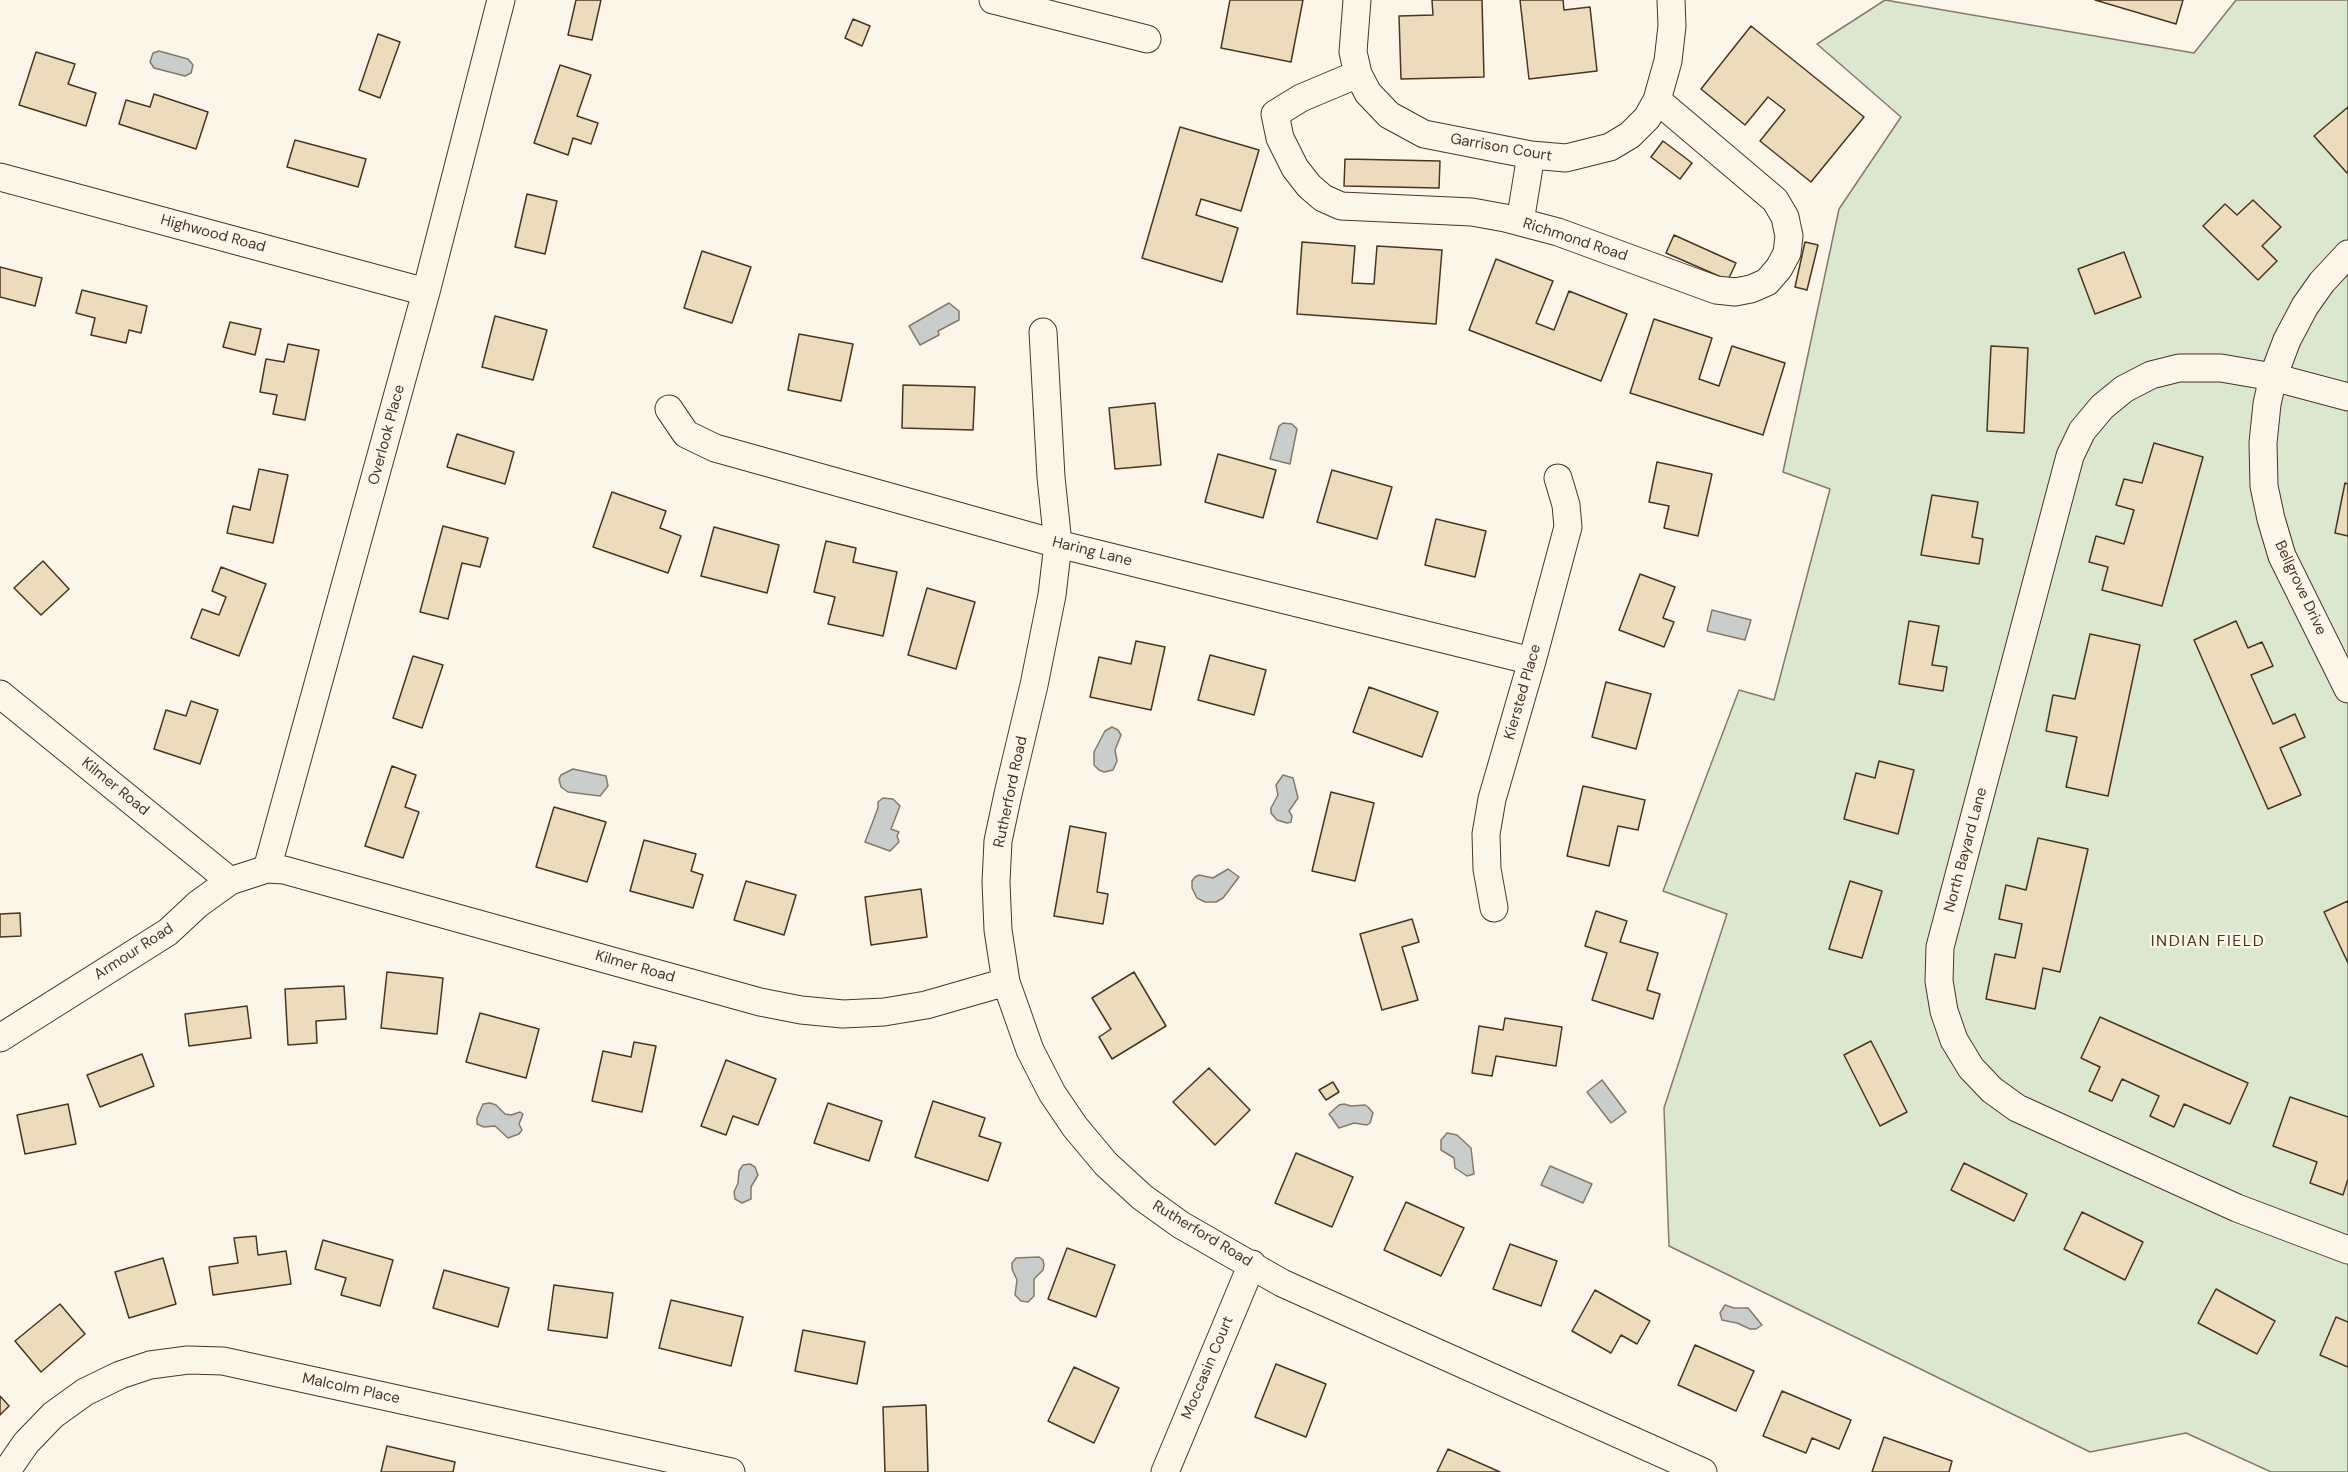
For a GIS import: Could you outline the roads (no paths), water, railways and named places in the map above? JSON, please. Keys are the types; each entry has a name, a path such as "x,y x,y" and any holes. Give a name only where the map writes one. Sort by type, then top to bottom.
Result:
{"street":[{"name":"Overlook Place","path":"267,869 426,292 501,0"},
{"path":"993,0 1147,39"},
{"name":"Garrison Court","path":"1357,0 1353,52 1358,74 1368,93 1389,116 1424,134 1531,155 1566,158 1610,147 1630,135 1647,118 1657,100 1668,61 1672,26 1671,0"},
{"name":"Richmond Road","path":"1358,74 1301,98 1275,114 1280,138 1295,168 1309,186 1323,198 1341,206 1472,212 1520,222 1558,232 1716,290 1735,292 1751,289 1767,282 1779,268 1787,253 1789,236 1785,217 1775,200 1657,100"},
{"path":"1520,222 1531,155"},
{"name":"Highwood Road","path":"0,177 426,292"},
{"name":"Bellgrove Drive","path":"2348,254 2322,282 2287,340 2273,377 2267,404 2263,443 2264,486 2282,556 2348,689"},
{"name":"Rutherford Road","path":"1043,332 1051,477 1058,544 1052,595 1034,685 998,841 996,882 998,930 1006,982 1030,1050 1052,1093 1075,1127 1106,1164 1142,1197 1181,1225 1282,1283 1703,1472"},
{"name":"North Bayard Lane","path":"2348,397 2273,377 2221,368 2179,369 2151,375 2124,389 2102,406 2082,431 2070,456 1940,947 1939,981 1944,1011 1954,1040 1971,1068 1992,1090 2017,1108 2237,1208 2348,1250"},
{"name":"Haring Lane","path":"669,409 686,434 715,448 1058,544 1532,661"},
{"name":"Kiersted Place","path":"1494,908 1487,869 1486,834 1492,799 1568,527 1566,505 1558,478"},
{"name":"Kilmer Road","path":"0,694 230,881"},
{"name":"Armour Road","path":"0,1038 168,932 198,904 230,881 267,869"},
{"name":"Kilmer Road","path":"267,869 284,870 760,1002 801,1010 843,1014 884,1012 926,1005 1006,982"},
{"name":"Moccasin Court","path":"1165,1472 1252,1264"},
{"name":"Malcolm Place","path":"6,1472 26,1443 46,1422 85,1392 120,1375 150,1365 188,1360 223,1361 731,1472"}],"district":[{"name":"INDIAN FIELD","path":"2208,942"}]}
